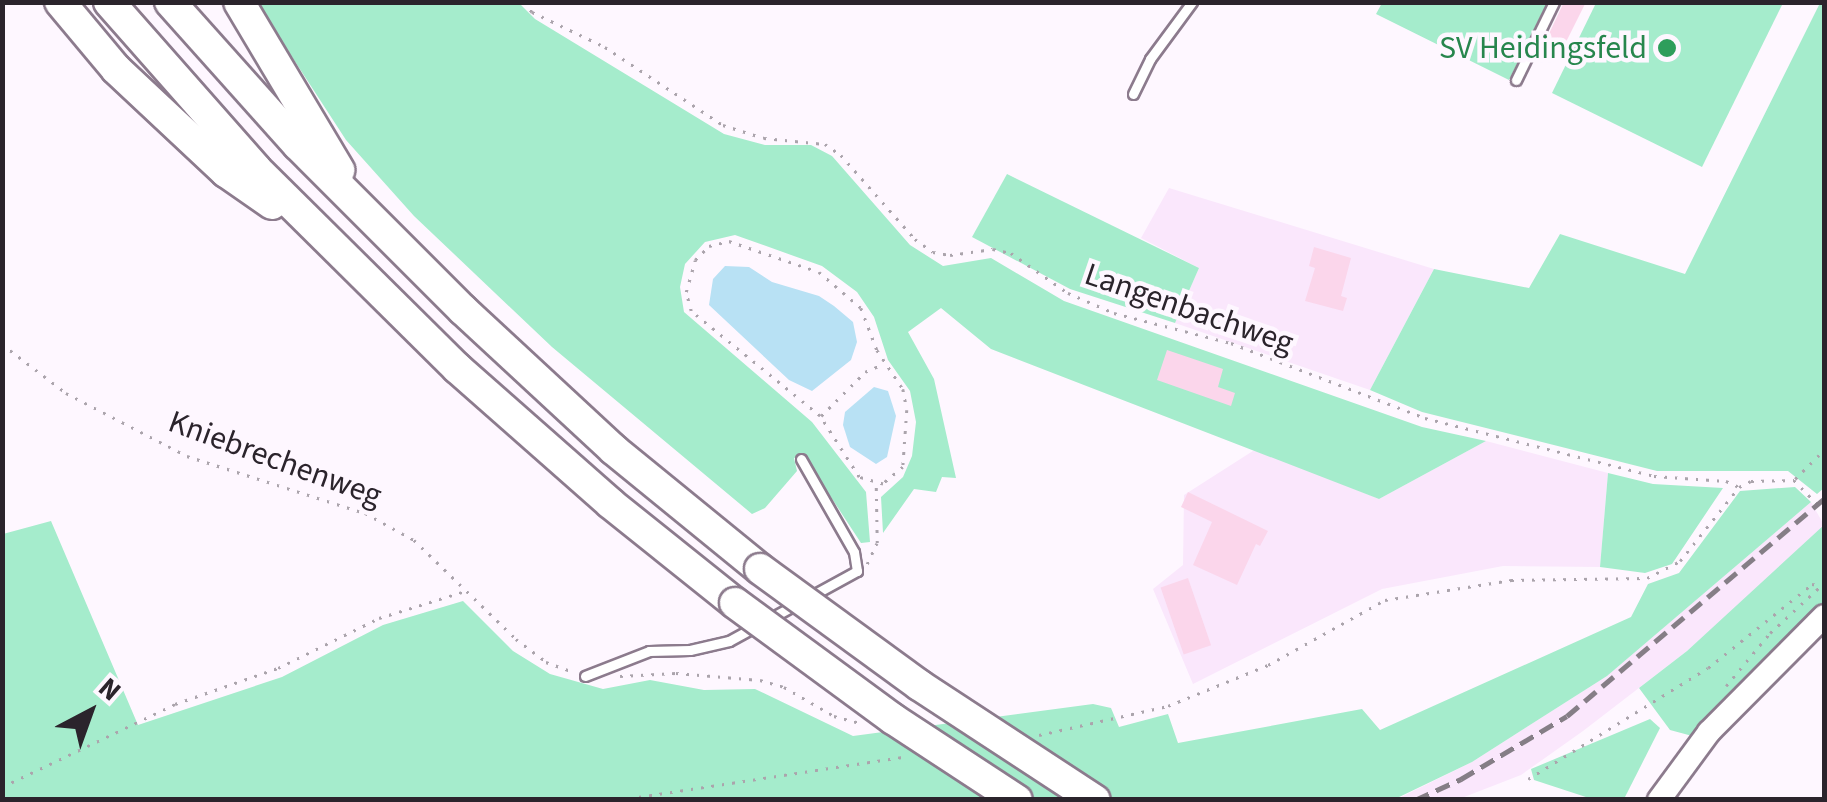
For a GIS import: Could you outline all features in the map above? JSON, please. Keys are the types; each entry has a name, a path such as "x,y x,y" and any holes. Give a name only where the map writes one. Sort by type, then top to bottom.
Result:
{"highway":[{"path":"60,2 116,69 226,172 328,242"},
{"path":"110,2 193,100 328,242 502,409 736,603 893,719 1016,800"},
{"path":"170,2 364,212 613,449 760,569 919,684 1095,800"},
{"path":"239,2 364,212"}],"main road":[{"path":"1659,800 1709,732 1824,616"}],"lane":[{"path":"1133,94 1150,58 1192,2"},
{"path":"1516,80 1554,2"},
{"path":"585,676 649,652 690,650 729,642 857,571 854,552 801,459"}],"path":[{"name":"Langenbachweg","path":"524,2 532,12 605,47 722,125 764,138 825,144 842,155 915,239 933,252 950,255 993,248 1011,253 1068,294 1114,312 1231,343 1425,418 1654,476 1726,482 1739,487 1752,481 1794,480"},
{"path":"729,241 819,272 861,308 885,364 902,390 907,410 905,457 895,475 876,484 849,468 820,416 691,311 688,275 709,246 729,241"},
{"name":"Kniebrechenweg","path":"2,344 66,393 187,456 364,512 414,540 546,662 585,676 676,673 760,680 784,687 834,716 860,723"},
{"path":"820,416 865,372 885,364"},
{"path":"1824,450 1794,480 1824,511"},
{"path":"857,571 871,561 878,543 876,484"},
{"path":"1094,724 1168,706 1268,665 1385,600 1510,580 1647,578 1680,561 1739,487"},
{"path":"1528,780 1708,668 1812,584 1824,586"},
{"path":"2,787 175,704 278,668 380,618 466,590"},
{"path":"618,800 867,762"}],"shaded area":[{"path":"1169,188 1434,269 1370,390 1175,323 1199,268 1141,238"},
{"path":"1486,441 1608,473 1600,567 1503,566 1382,589 1193,684 1153,589 1183,565 1184,495 1256,449 1379,499"},
{"path":"1811,502 1824,525 1810,541 1687,651 1583,731 1521,775 1459,799 1395,800 1472,762 1607,676"}],"green space":[{"name":"SV Heidingsfeld","path":"1382,2 1547,3 1509,80 1376,14"},
{"path":"257,3 519,3 535,19 724,134 765,145 811,145 832,156 910,245 943,266 991,258 1064,301 1422,427 1486,441 1379,499 991,349 941,308 908,332 934,379 956,478 942,477 936,492 914,489 883,533 881,497 903,477 912,456 916,422 910,391 888,360 874,317 857,292 822,266 735,235 705,242 685,264 680,287 684,312 812,422 866,492 870,542 861,543 804,456 794,458 797,471 765,508 752,514 552,347 414,216 346,140"},
{"name":"SV Heidingsfeld","path":"1596,3 1783,3 1702,167 1552,93"},
{"path":"1820,3 1824,3 1824,488 1817,494 1788,471 1657,471 1422,412 1370,390 1434,269 1529,288 1560,234 1685,274"},
{"path":"1007,174 1199,268 1175,323 1070,289 972,237"},
{"path":"1608,473 1653,484 1723,488 1672,564 1645,573 1600,567"},
{"path":"1795,487 1811,502 1607,676 1472,762 1395,799 3,800 3,534 51,521 138,725 282,677 383,625 463,601 513,651 550,674 603,689 650,680 704,690 755,689 853,736 1093,704 1111,708 1119,727 1168,714 1178,743 1362,709 1380,730 1631,617 1648,584 1679,573 1740,491"},
{"path":"1824,525 1824,603 1696,737 1670,730 1639,688 1687,651"},
{"path":"1650,719 1660,728 1624,799 1592,799 1534,780 1531,769"}],"water":[{"path":"725,266 749,267 772,282 819,296 834,306 853,322 857,342 851,360 812,391 789,380 709,305 713,279"},
{"path":"874,387 888,391 896,416 887,457 876,464 850,447 843,425 845,412"}],"building":[{"path":"1564,2 1586,2 1563,48 1546,40"},
{"path":"1314,247 1351,258 1341,296 1347,298 1343,311 1305,301 1315,268 1309,266"},
{"path":"1167,350 1223,369 1218,387 1235,393 1231,406 1157,380"},
{"path":"1188,492 1268,531 1260,546 1256,544 1237,585 1193,565 1212,522 1181,507"},
{"path":"1188,578 1211,645 1184,655 1161,587"}],"railway":[{"path":"1415,800 1461,779 1567,716 1824,499"}],"place":[{"name":"SV Heidingsfeld","path":"1667,48"}]}
